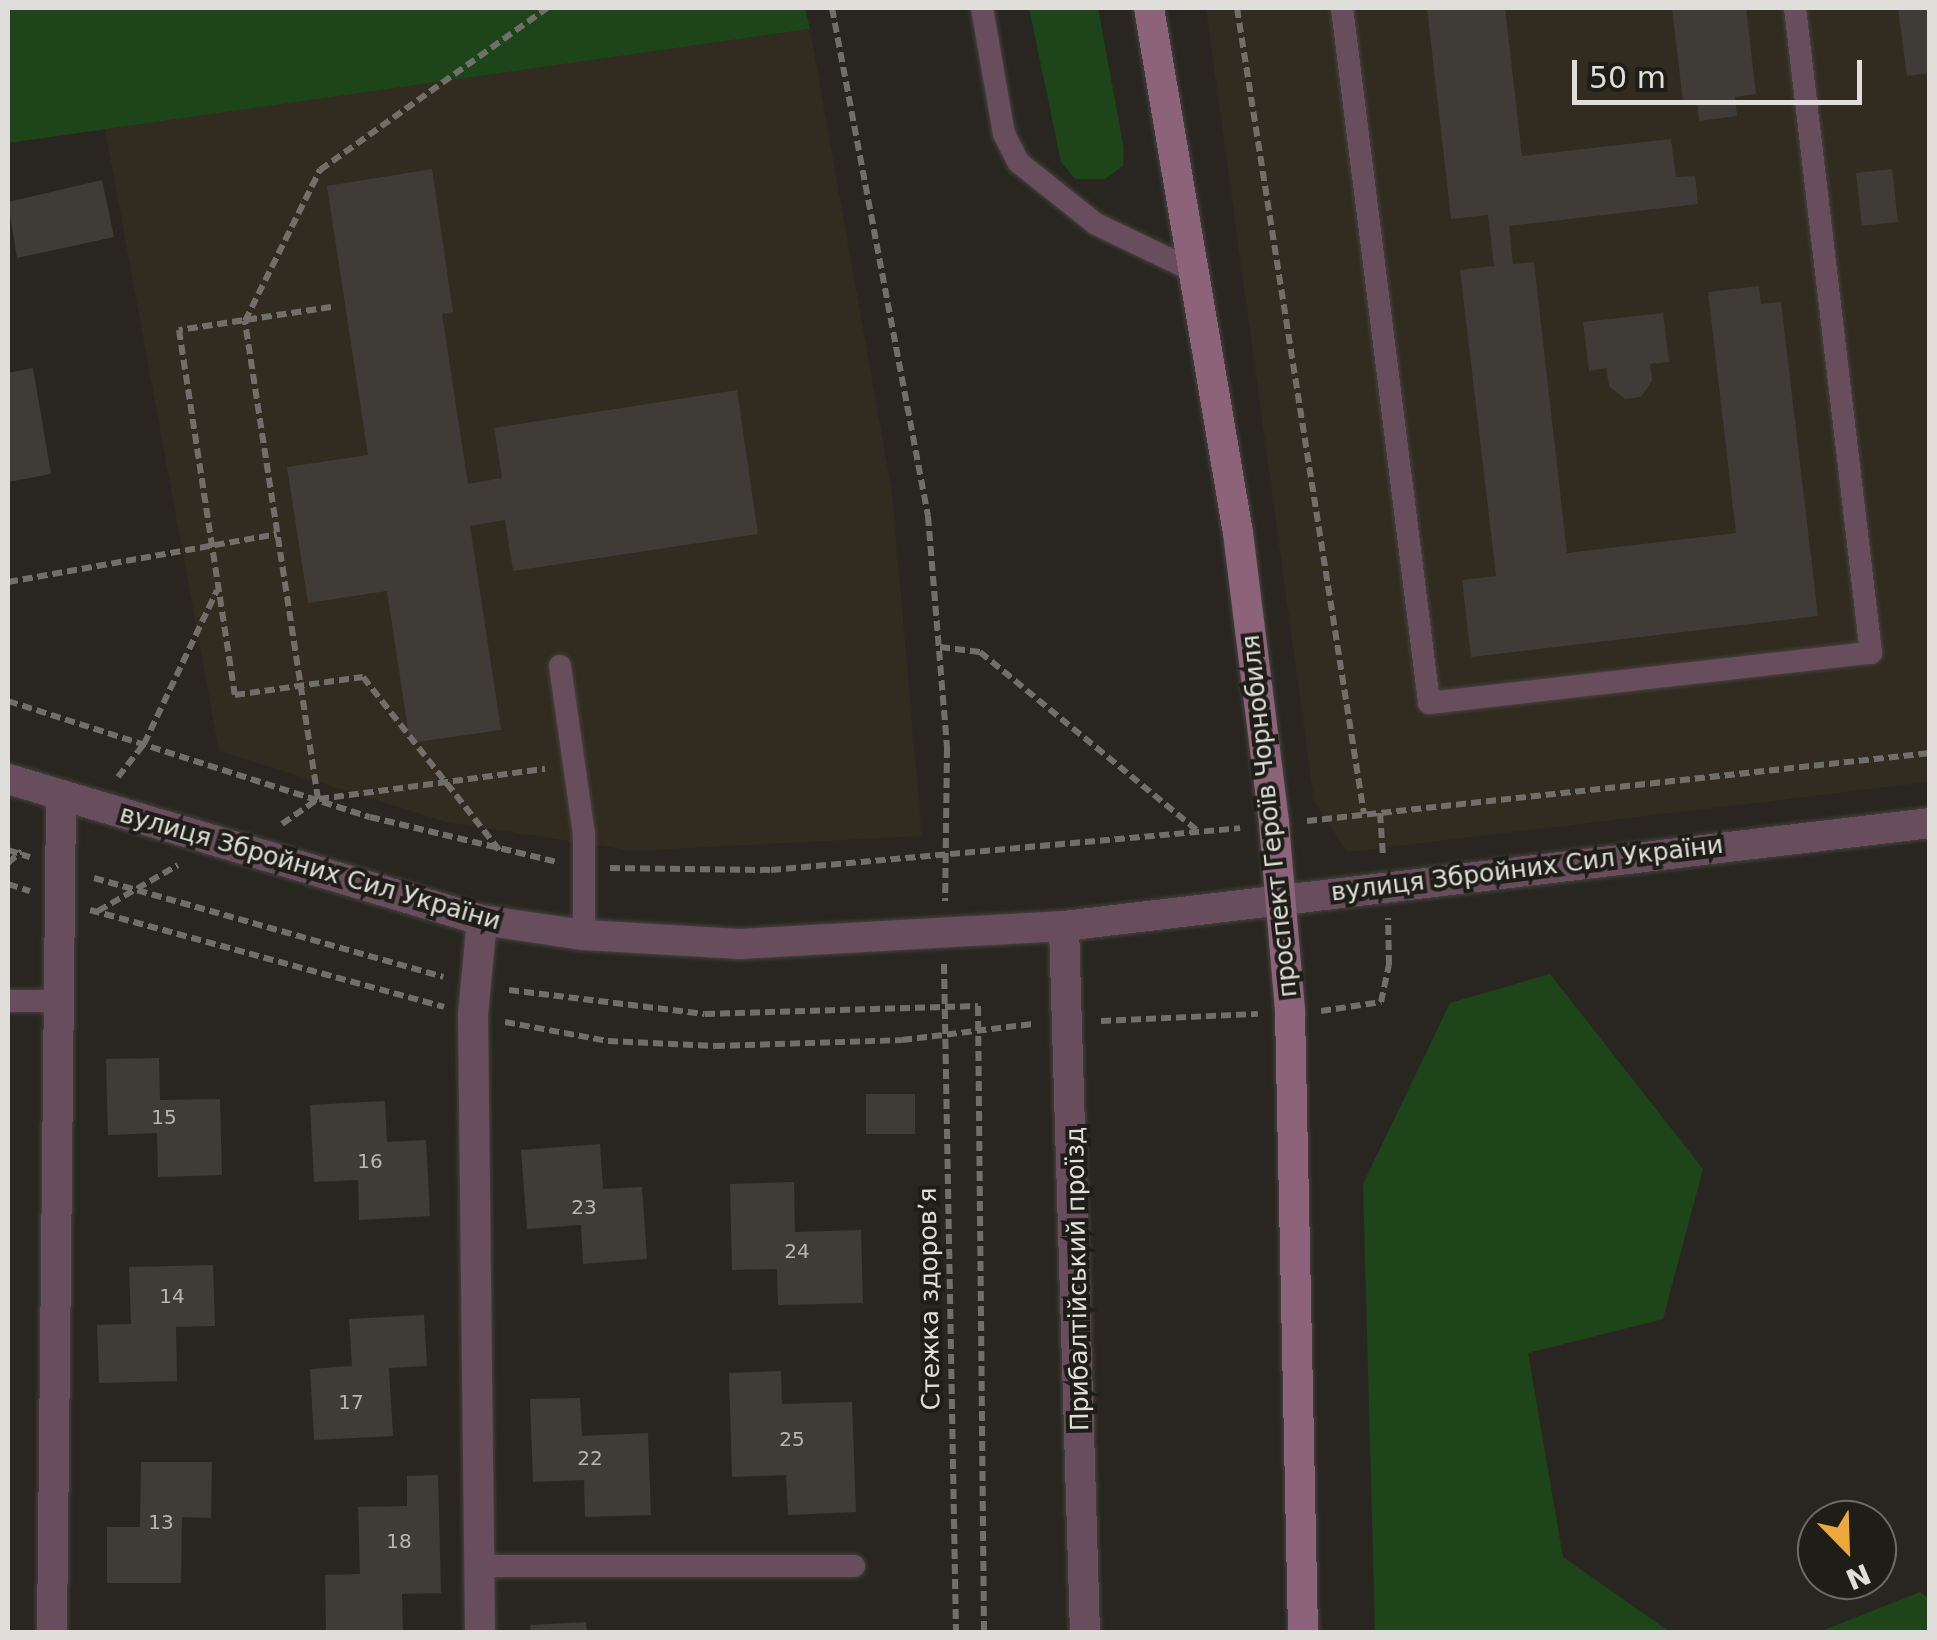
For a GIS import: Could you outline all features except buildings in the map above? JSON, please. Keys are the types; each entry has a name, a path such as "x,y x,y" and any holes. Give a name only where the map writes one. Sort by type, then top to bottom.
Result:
{"street":[{"name":"проспект Героїв Чорнобиля","path":"1149,8 1196,272 1254,650 1281,899 1290,1012 1303,1632"},
{"name":"вулиця Збройних Сил України","path":"8,779 482,920 584,935 944,951 1064,926 1930,823"},
{"path":"52,1632 55,900 61,796"},
{"path":"480,1632 474,999 482,920"},
{"name":"Прибалтійський проїзд","path":"1064,926 1085,1632"}],"lane":[{"path":"982,8 1004,134 1018,162 1096,224 1196,272"},
{"path":"1342,8 1429,703 1871,653 1795,8"},
{"path":"560,666 587,879 584,935"},
{"path":"8,1002 57,1001"},
{"path":"478,1566 854,1566"}],"path":[{"path":"318,799 245,320 320,170 547,8"},
{"name":"Стежка здоров’я","path":"832,8 922,468 940,647 947,780 944,1005 956,1632"},
{"path":"1237,8 1364,814 1930,753"},
{"path":"331,307 179,330 234,694 363,676 500,851"},
{"path":"8,582 277,534"},
{"path":"95,806 144,744 218,588"},
{"path":"940,647 980,652 1199,832"},
{"path":"97,912 318,799 574,765"},
{"path":"1380,812 1383,856"},
{"path":"8,863 59,828"},
{"path":"90,876 474,999 705,1014 978,1006 984,1632"},
{"path":"8,884 97,912 474,999 647,1044 945,1037 981,1026 1378,1005 1388,980 1388,918"}],"shaded area":[{"path":"1206,8 1929,8 1929,782 1347,852 1314,801"},
{"path":"810,29 892,492 922,836 633,851 446,822 219,751 105,129"}],"green space":[{"path":"8,8 805,8 810,29 8,143"},
{"path":"1029,8 1098,8 1124,149 1123,166 1105,179 1075,179 1061,162"},
{"path":"1550,974 1703,1169 1663,1319 1528,1353 1563,1557 1670,1632 1375,1632 1363,1184 1450,1003"},
{"path":"1920,1592 1929,1599 1929,1632 1819,1632"}]}
